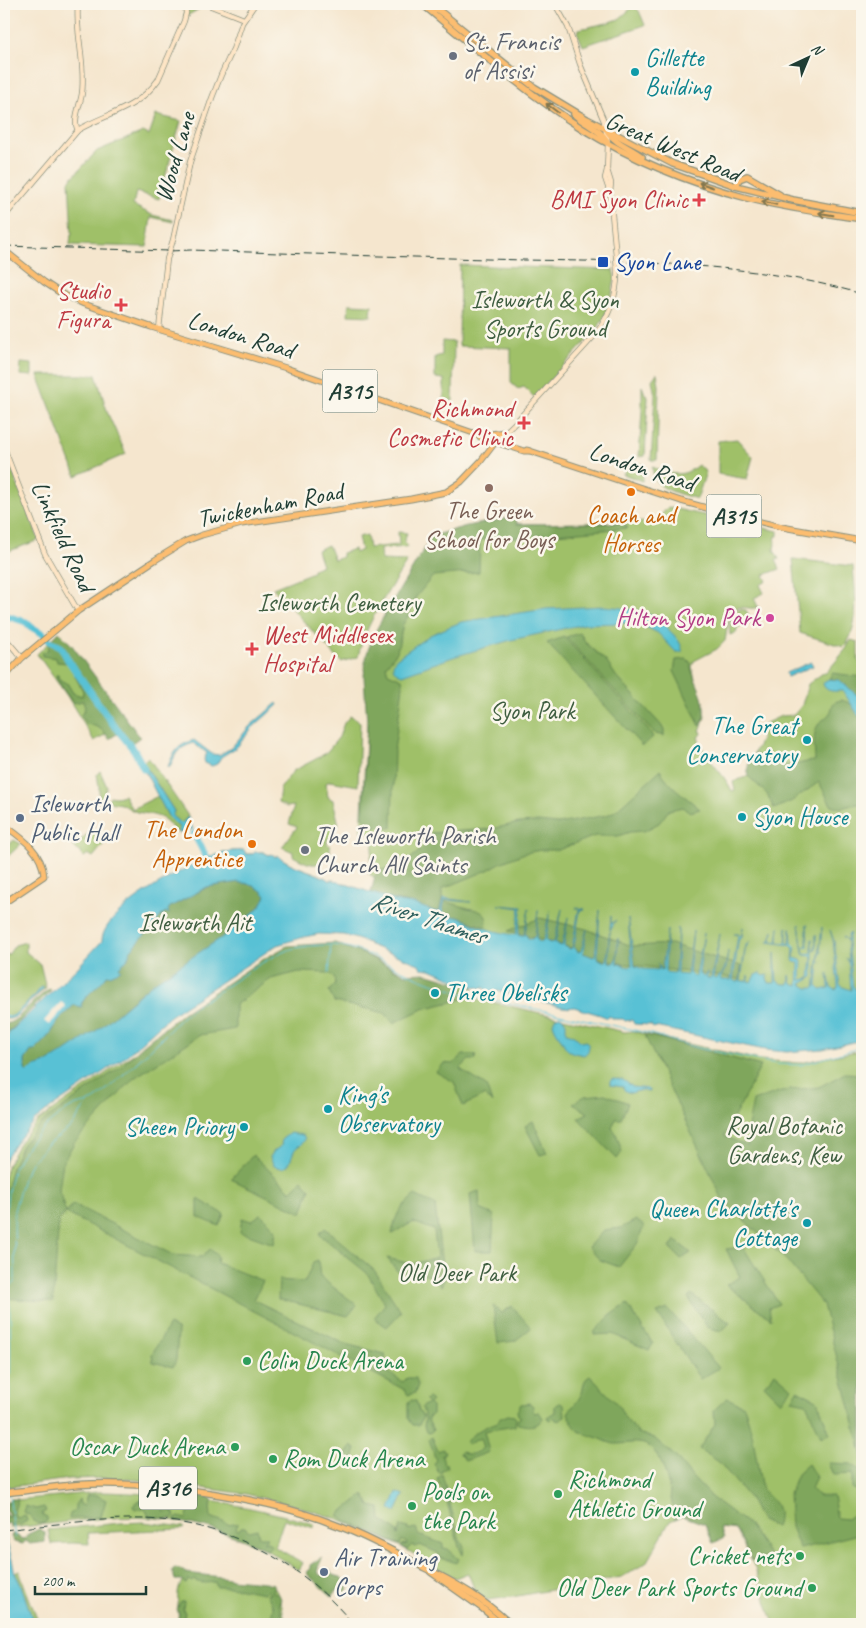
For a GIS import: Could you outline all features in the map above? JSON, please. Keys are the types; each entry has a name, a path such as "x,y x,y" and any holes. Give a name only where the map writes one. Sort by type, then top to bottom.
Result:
{"highway":[{"name":"Great West Road","path":"422,4 538,97 583,129 608,143 684,177 746,198 862,219"},
{"name":"Great West Road","path":"431,4 534,87 606,130 675,165 736,186 793,200 862,213"},
{"path":"567,107 580,120 601,133 608,143"},
{"path":"606,130 616,141 634,151 648,162"},
{"path":"746,198 738,191 736,186 739,179 747,176 770,190 793,200"},
{"name":"A316","path":"4,1493 92,1484 144,1485 223,1495 268,1504 336,1524 372,1540 464,1588 510,1624"},
{"name":"A316","path":"425,1568 482,1608 501,1624"}],"main road":[{"name":"London Road","path":"4,250 44,282 74,300 286,368 482,436 581,466 681,500 782,527 862,542"},
{"path":"486,454 482,436 506,431"},
{"name":"Twickenham Road","path":"4,678 22,658 78,611 167,552 198,536 242,524 446,492 458,485 498,441"},
{"path":"4,825 32,848 42,866 44,876 4,902"}],"street":[{"path":"78,4 77,16 83,85 76,121 78,130"},
{"path":"4,217 78,130 126,109 145,96 153,87 158,80 185,17 185,4"},
{"path":"206,4 244,19"},
{"name":"Wood Lane","path":"160,329 167,259 190,162 215,90 244,19 255,4"},
{"path":"498,441 596,335 605,322 612,306 617,286 610,193 605,178 608,143 606,130 600,108 580,64 568,27 555,4"},
{"name":"Linkfield Road","path":"4,448 45,554 78,611"},
{"path":"4,637 22,658"}],"green space":[{"path":"184,4 208,4 185,17"},
{"path":"634,6 639,11 645,25 583,46 577,32 579,29 619,19"},
{"path":"156,115 181,121 159,199 136,192 133,205 152,215 173,220 173,222 151,217 147,247 70,245 72,234 69,181 97,151 143,132 149,135"},
{"name":"Isleworth & Syon Sports Ground","path":"460,265 613,270 615,278 604,318 595,332 534,397 524,387 518,389 511,383 511,348 459,346"},
{"path":"349,304 372,305 371,316 348,315"},
{"path":"442,341 454,342 453,401 444,400 444,379 435,378 435,357 442,355"},
{"path":"21,363 32,364 32,376 20,375"},
{"path":"657,373 659,386 657,460 651,460 655,395 652,380"},
{"path":"38,375 96,375 108,414 126,454 76,476"},
{"path":"642,386 648,397 645,456 639,457 642,410"},
{"path":"737,439 753,457 747,479 718,474 718,441"},
{"path":"9,463 39,540 4,553 4,465"},
{"path":"635,463 643,464 645,467 642,481 623,474 628,466"},
{"path":"698,465 706,472 697,499 662,487 655,479 652,467 665,472 681,474"},
{"name":"Syon Park","path":"668,507 778,531 774,550 779,559 776,560 780,569 764,575 767,581 760,585 764,593 754,598 758,607 742,607 732,611 725,641 717,649 694,661 692,667 705,717 700,731 702,734 698,737 704,751 732,791 735,790 733,782 748,776 752,779 756,755 754,753 761,740 764,724 781,716 794,715 802,705 808,684 823,673 826,673 851,640 858,642 858,661 862,665 862,1003 730,999 209,856 222,854 222,852 244,850 245,854 263,852 276,857 277,855 291,864 318,874 330,881 331,879 371,893 375,878 368,873 374,835 361,831 371,651 432,536 467,526 516,517 517,524 655,522"},
{"path":"516,517 517,524 624,523 628,528 480,540 479,572 433,576 416,597 409,615 403,624 397,652 386,666 388,673 402,679 403,686 394,751 392,828 374,826 363,817 367,723 364,677 368,650 376,630 432,536 467,526"},
{"name":"Isleworth Cemetery","path":"398,532 407,533 404,542 408,547 380,549 381,560 407,561 372,619 358,657 341,662 273,588 313,572 313,569 322,565 317,550 328,545 334,560 342,557 342,553 354,549 355,553 361,550 358,537 367,535 369,548 399,545"},
{"path":"793,559 853,566 856,597 855,619 853,629 844,647 800,633"},
{"path":"741,609 746,610 752,622 736,629 737,632 730,635 732,616"},
{"path":"59,632 124,724 94,741 67,696 37,654"},
{"path":"59,632 71,644 140,737 131,744 143,760 138,762 132,750 117,734 109,739 100,728 86,724 81,715 85,708 83,701 73,703 56,678 56,675 58,675 59,679 67,683 73,693 82,696 83,691 68,663 57,662 56,658 42,656 42,653 48,650 49,642"},
{"path":"580,633 586,643 606,661 616,676 661,725 664,730 664,736 656,734 649,728 566,637"},
{"path":"564,637 650,732 653,737 642,746 547,643"},
{"path":"687,659 691,663 704,704 704,716 700,726 674,671 676,660"},
{"path":"832,673 862,677 862,699 839,680 829,679"},
{"path":"842,700 852,704 862,721 862,803 840,808 831,805 819,782 792,801 774,809 767,794 748,776 748,766 754,753 785,765 815,761 814,737 816,729 819,723 830,713 833,704"},
{"path":"350,716 360,722 358,786 330,781 326,783 328,797 333,800 339,825 333,830 335,832 334,839 328,838 327,843 330,846 330,855 321,863 308,863 293,856 293,852 282,847 297,827 289,824 294,806 287,807 278,803 280,789 293,771 326,753 339,737 344,723"},
{"path":"148,757 188,816 181,824 172,816 174,811 143,762"},
{"path":"660,770 673,786 700,809 690,812 683,807 669,810 659,823 644,831 630,832 618,836 595,836 558,850 541,850 525,853 442,889 439,912 371,893 375,876 381,870 402,866 431,841 430,833 491,829 519,823 558,824 607,815 615,811"},
{"path":"100,771 107,787 101,802 99,802 97,774"},
{"path":"124,795 132,809 158,796 169,818 179,827 179,831 174,833 164,819 135,811 108,800 110,796"},
{"path":"94,829 107,840 93,857 88,854 84,857 73,846"},
{"path":"14,840 21,844 4,860 4,849"},
{"name":"Isleworth Ait","path":"239,882 254,886 266,896 248,917 216,942 148,987 99,1029 72,1048 50,1061 27,1072 25,1071 25,1060 31,1050 34,1051 52,1032 58,1021 74,1005 81,1007 84,999 107,975 120,970 119,967 127,960 130,951 170,907 208,887"},
{"path":"444,901 483,913 487,922 486,927 461,917 443,914"},
{"path":"540,918 586,929 632,946 671,944 741,966 740,979 612,962 586,955 575,949 508,931"},
{"path":"26,942 26,952 40,964 46,988 16,1016 4,1019 4,951 8,955 15,945"},
{"path":"335,943 404,974 425,973 473,987 471,997 423,1009 393,1023 385,1013 334,1002 329,991 335,984 334,978 329,973 299,972 271,979 235,1005 235,1029 200,1035 134,1078 74,1143 63,1162 59,1190 66,1213 59,1219 53,1302 5,1298 4,1198 12,1167 22,1145 40,1124 120,1067 142,1046 183,1013 260,961 287,946"},
{"name":"Old Deer Park","path":"337,947 361,952 425,984 460,995 760,1060 800,1063 862,1050 862,1624 774,1624 755,1568 736,1530 720,1528 724,1538 713,1543 705,1524 683,1516 670,1521 646,1563 622,1577 487,1600 475,1591 468,1573 455,1578 400,1546 338,1519 293,1505 246,1494 160,1482 112,1478 69,1479 9,1487 4,1483 4,1177 8,1164 19,1143 38,1121 136,1052 184,1014"},
{"path":"49,989 51,990 8,1033 4,1034 4,1023 9,1023 16,1019"},
{"name":"Royal Botanic Gardens, Kew","path":"644,1034 761,1066 724,1136 748,1146 748,1127 753,1101 781,1091 819,1087 845,1073 862,1074 862,1453 823,1305 788,1262 723,1200"},
{"path":"463,1055 475,1055 476,1060 469,1060 460,1069 486,1086 492,1103 485,1095 463,1106 454,1082 436,1072 444,1063 453,1064"},
{"path":"605,1094 628,1103 621,1119 616,1119 612,1128 616,1133 622,1152 617,1159 578,1118 588,1113 573,1103 585,1096"},
{"path":"533,1121 547,1153 540,1155 525,1126"},
{"path":"253,1155 291,1191 302,1180 310,1189 302,1213 231,1179"},
{"path":"479,1191 480,1209 494,1215 492,1251 475,1251 470,1194"},
{"path":"415,1195 435,1205 442,1266 449,1272 441,1286 428,1275 398,1272 387,1258 411,1264 437,1258 434,1230 413,1222 392,1234 399,1212"},
{"path":"198,1199 224,1214 219,1226 198,1217"},
{"path":"73,1204 173,1255 202,1257 210,1249 218,1256 217,1263 263,1281 254,1300 345,1344 385,1354 386,1364 380,1366 380,1370 388,1372 403,1382 407,1378 415,1378 418,1385 415,1393 408,1395 405,1390 66,1213"},
{"path":"261,1214 276,1230 274,1244 240,1232 242,1218 251,1221"},
{"path":"636,1220 644,1226 637,1244 619,1267 600,1260 588,1247 604,1230 621,1228"},
{"path":"325,1228 375,1271 401,1312 387,1327 374,1318 385,1304 367,1273 319,1234"},
{"path":"675,1240 691,1253 681,1259 670,1248"},
{"path":"743,1247 779,1304 769,1308 771,1319 726,1285 740,1277 726,1249"},
{"path":"318,1260 320,1277 357,1305 348,1316 278,1299 279,1280 305,1282 313,1262"},
{"path":"691,1294 730,1323 721,1332 707,1327 688,1297"},
{"path":"627,1304 653,1344 649,1350 612,1334 594,1335 594,1332 610,1316"},
{"path":"493,1306 502,1313 512,1306 531,1328 515,1341 498,1343"},
{"path":"668,1309 719,1368 700,1379 657,1313"},
{"path":"169,1325 177,1329 178,1333 176,1360 173,1367 153,1362 152,1354"},
{"path":"775,1373 792,1388 781,1402 764,1385"},
{"path":"590,1376 619,1406 625,1418 638,1433 654,1438 675,1456 712,1498 749,1525 770,1556 751,1560 738,1532 734,1529 720,1528 724,1538 713,1543 705,1524 683,1516 675,1519 665,1471 650,1447 638,1443 612,1443 582,1433 573,1425 568,1413 580,1397 584,1382"},
{"path":"797,1390 817,1400 830,1434 821,1437 806,1403 792,1400"},
{"path":"428,1398 432,1401 429,1404 432,1407 432,1415 428,1417 433,1430 430,1433 426,1432 424,1426 425,1419 422,1407 428,1403 425,1400"},
{"path":"727,1398 744,1406 752,1433 762,1490 771,1498 778,1510 776,1527 761,1521 749,1498 719,1462 699,1449 715,1424 714,1410"},
{"path":"416,1401 423,1417 419,1425 413,1425 408,1418 408,1402"},
{"path":"530,1403 533,1406 534,1413 539,1412 543,1418 535,1425 518,1424 518,1419 521,1417 517,1411 521,1404"},
{"path":"560,1403 564,1405 565,1416 560,1421 554,1417 551,1420 548,1419 547,1417 555,1412 555,1406"},
{"path":"508,1415 516,1418 515,1426 484,1431 489,1452 465,1461 460,1452 462,1451 467,1454 476,1453 483,1448 480,1438 467,1445 466,1442 469,1438"},
{"path":"432,1437 438,1451 443,1449 445,1452 442,1456 444,1464 447,1464 448,1467 439,1473 434,1464 436,1461 429,1439"},
{"path":"351,1446 356,1449 353,1459 365,1463 365,1465 355,1468 349,1462 346,1455"},
{"path":"828,1463 851,1464 862,1471 862,1491 852,1489 852,1474 833,1475"},
{"path":"808,1464 816,1477 811,1489 819,1496 833,1496 837,1518 847,1519 862,1508 862,1533 800,1549 791,1527 789,1494 797,1474"},
{"path":"442,1474 460,1541 464,1546 463,1555 459,1547 447,1502 442,1498 444,1493 437,1479"},
{"path":"158,1491 164,1497 164,1512 172,1510 175,1516 171,1519 149,1517 145,1508 135,1509 133,1507 146,1494"},
{"path":"98,1492 153,1494 207,1500 288,1517 314,1524 314,1528 284,1519 275,1547 303,1563 299,1570 262,1548 238,1537 190,1523 166,1519 136,1517 82,1520 10,1528 6,1501"},
{"path":"200,1494 210,1497 213,1501 210,1507 211,1517 230,1525 232,1523 238,1524 236,1529 239,1530 241,1527 245,1527 249,1531 257,1529 259,1537 267,1537 263,1543 268,1542 272,1546 267,1550 222,1532 175,1521 179,1517 186,1519 189,1510 184,1507 185,1502 179,1499 180,1496 191,1497 194,1501 195,1495"},
{"path":"364,1494 370,1506 380,1508 381,1520 397,1531 398,1535 401,1526 408,1528 407,1530 416,1528 419,1535 443,1544 443,1548 448,1549 459,1559 457,1563 440,1558 438,1553 420,1545 416,1547 412,1545 407,1550 402,1547 403,1544 406,1545 407,1543 402,1540 400,1545 344,1520 338,1515"},
{"path":"87,1495 98,1495 106,1500 101,1517 69,1519 79,1499 80,1504 84,1506"},
{"path":"10,1499 18,1499 14,1511 15,1517 26,1516 27,1521 20,1525 8,1523 4,1526 4,1514 8,1518 10,1514 6,1511 6,1508"},
{"path":"25,1506 36,1509 44,1507 46,1511 42,1513 47,1517 47,1521 40,1524 33,1521 31,1516 23,1512"},
{"path":"144,1522 184,1527 183,1529 88,1533 89,1544 51,1544 48,1530 120,1523"},
{"path":"39,1529 45,1532 45,1542 30,1544 26,1541 23,1544 14,1542 11,1537 12,1534 22,1539 26,1538 28,1534"},
{"path":"322,1557 318,1569 319,1573 321,1576 329,1570 336,1576 341,1577 348,1589 345,1592 336,1590 332,1596 306,1572 310,1565"},
{"path":"175,1568 186,1573 265,1582 269,1585 271,1583 274,1585 272,1592 279,1594 281,1599 279,1603 284,1624 277,1624 272,1613 273,1607 267,1594 270,1593 268,1591 264,1593 230,1587 217,1587 215,1582 201,1583 194,1580 192,1582 188,1580 186,1584 182,1580 175,1580 172,1570"},
{"path":"19,1571 39,1624 34,1624 15,1573"},
{"path":"186,1577 273,1586 280,1599 286,1624 179,1624 178,1592 182,1581"},
{"path":"181,1601 184,1601 183,1609 185,1613 180,1622 177,1622 179,1614 177,1609"}],"water":[{"path":"604,606 636,610 658,619 664,623 677,639 681,645 682,652 676,652 658,633 644,626 624,623 585,624 511,640 453,657 402,675 396,672 393,666 397,658 430,635 461,622 546,609"},
{"path":"811,662 813,666 787,677 786,673"},
{"path":"829,679 839,680 862,699 862,721 843,691 831,691 824,687 823,684"},
{"path":"277,703 278,705 252,728 237,747 221,757 217,764 212,766 205,763 204,759 207,753 193,743 180,750 168,767 177,749 194,740 212,754 219,755 231,748 250,726"},
{"path":"142,761 174,811 172,816 181,824 188,817 193,829 179,833 179,827 169,818 140,762"},
{"name":"River Thames","path":"244,850 246,854 263,852 276,857 277,855 291,864 318,874 330,881 331,879 399,902 414,904 436,912 440,911 443,898 471,902 445,900 442,913 461,917 472,924 486,929 513,935 516,934 520,908 499,905 522,907 518,935 524,935 529,909 525,934 529,939 535,936 538,910 536,938 541,942 544,939 550,910 546,940 549,943 554,942 562,909 555,944 562,946 568,917 564,945 570,949 572,948 579,909 576,908 585,909 580,910 574,947 578,952 581,951 587,929 583,953 593,957 595,956 600,910 597,958 605,962 607,960 611,916 611,924 616,920 610,934 609,962 613,964 617,957 618,938 617,963 624,964 624,966 630,967 632,965 628,918 635,966 643,969 658,970 659,966 657,963 660,966 660,970 662,970 667,930 665,970 666,972 675,972 678,928 677,974 687,975 693,931 689,973 694,977 696,976 704,933 699,974 704,977 707,972 707,978 711,978 720,934 713,978 719,977 724,970 728,951 726,968 721,980 731,980 738,935 734,934 739,934 739,937 741,937 743,927 742,938 739,939 738,944 733,980 737,982 740,980 746,948 741,981 747,981 748,975 751,982 755,975 760,973 764,976 768,975 769,983 775,983 775,953 777,981 789,984 790,975 792,984 798,986 799,963 793,960 794,948 790,945 768,942 773,930 772,941 777,942 779,927 778,942 786,943 787,927 787,943 790,944 791,927 792,943 796,947 794,958 802,962 801,980 810,978 812,956 804,955 802,946 807,945 807,924 808,947 803,948 804,953 812,953 812,949 815,949 816,935 816,949 813,950 813,977 801,984 808,988 815,988 822,927 820,951 822,952 820,952 819,961 822,962 819,962 817,986 821,990 829,988 828,973 831,987 836,990 838,987 833,940 830,930 834,941 840,985 851,990 849,965 846,958 849,962 847,941 843,937 847,940 850,933 848,941 853,986 857,991 862,991 862,1040 823,1049 787,1052 765,1050 653,1028 651,1025 634,1024 632,1020 625,1021 609,1016 608,1018 574,1007 563,1007 538,1000 525,1000 520,996 513,997 507,993 493,990 490,992 484,987 480,988 456,982 430,969 421,968 419,964 369,943 344,935 319,934 277,945 169,1017 125,1057 34,1121 5,1159 4,1166 4,1041 10,1032 77,968 102,941 105,929 128,905 204,858 222,854 222,852","holes":["241,883 255,887 266,896 261,905 249,917 153,983 100,1028 44,1064 34,1067 27,1072 25,1070 25,1060 31,1051 34,1051 45,1040 57,1022 74,1005 82,1007 81,1004 90,992 107,975 121,970 119,967 127,960 130,951 165,912 169,914 168,910 170,907 207,887"]},
{"path":"41,987 44,988 15,1017 10,1019 4,1018 4,1015 14,1015"},
{"path":"559,1016 566,1023 566,1033 574,1035 581,1042 586,1041 589,1047 584,1055 566,1049 553,1023 555,1018"},
{"path":"613,1079 623,1080 633,1087 649,1089 649,1091 641,1090 631,1093 625,1091 623,1087 610,1085 610,1081"},
{"path":"290,1133 303,1135 305,1139 294,1151 290,1163 280,1168 274,1166 270,1157 281,1146 282,1139"},
{"path":"397,1492 404,1495 396,1512 390,1509"},
{"path":"4,1530 14,1571 21,1585 34,1624 4,1624"}],"pier":[{"path":"61,1002 66,1006 49,1025 44,1021"}],"waterway":[{"path":"4,615 26,622 50,641 61,647 113,724 134,750 144,769"},
{"path":"194,834 210,864"},
{"path":"8,1490 10,1314 6,1208 8,1191 16,1164 29,1144 46,1126 74,1106 97,1098 190,1010 269,959 288,950 303,947 330,945 350,948 369,954 419,978 461,993 648,1033 698,1048 777,1064 801,1065 862,1047"},
{"path":"329,973 331,945"},
{"path":"8,1287 15,1280 14,1211 23,1178 32,1161 48,1144 72,1126 88,1102"},
{"path":"9,1494 15,1538"}],"railway":[{"path":"4,246 652,263 778,275 862,294"},
{"path":"4,1530 74,1522 128,1519 175,1522 204,1528 233,1537 260,1549 286,1564 333,1602 353,1624"}],"place":[{"name":"St. Francis of Assisi","path":"453,56"},
{"name":"Gillette Building","path":"635,72"},
{"name":"BMI Syon Clinic","path":"699,200"},
{"name":"Syon Lane","path":"603,262"},
{"name":"Studio Figura","path":"121,305"},
{"name":"Richmond Cosmetic Clinic","path":"524,423"},
{"name":"The Green School for Boys","path":"489,488"},
{"name":"Coach and Horses","path":"631,492"},
{"name":"Hilton Syon Park","path":"770,618"},
{"name":"West Middlesex Hospital","path":"252,649"},
{"name":"The Great Conservatory","path":"807,740"},
{"name":"Syon House","path":"742,817"},
{"name":"Isleworth Public Hall","path":"20,818"},
{"name":"The London Apprentice","path":"252,844"},
{"name":"The Isleworth Parish Church All Saints","path":"305,850"},
{"name":"Three Obelisks","path":"435,993"},
{"name":"King's Observatory","path":"328,1109"},
{"name":"Sheen Priory","path":"244,1127"},
{"name":"Queen Charlotte's Cottage","path":"807,1223"},
{"name":"Colin Duck Arena","path":"247,1361"},
{"name":"Oscar Duck Arena","path":"235,1447"},
{"name":"Rom Duck Arena","path":"273,1459"},
{"name":"Richmond Athletic Ground","path":"558,1494"},
{"name":"Pools on the Park","path":"412,1506"},
{"name":"Cricket nets","path":"800,1556"},
{"name":"Air Training Corps","path":"324,1572"},
{"name":"Old Deer Park Sports Ground","path":"812,1588"}]}
